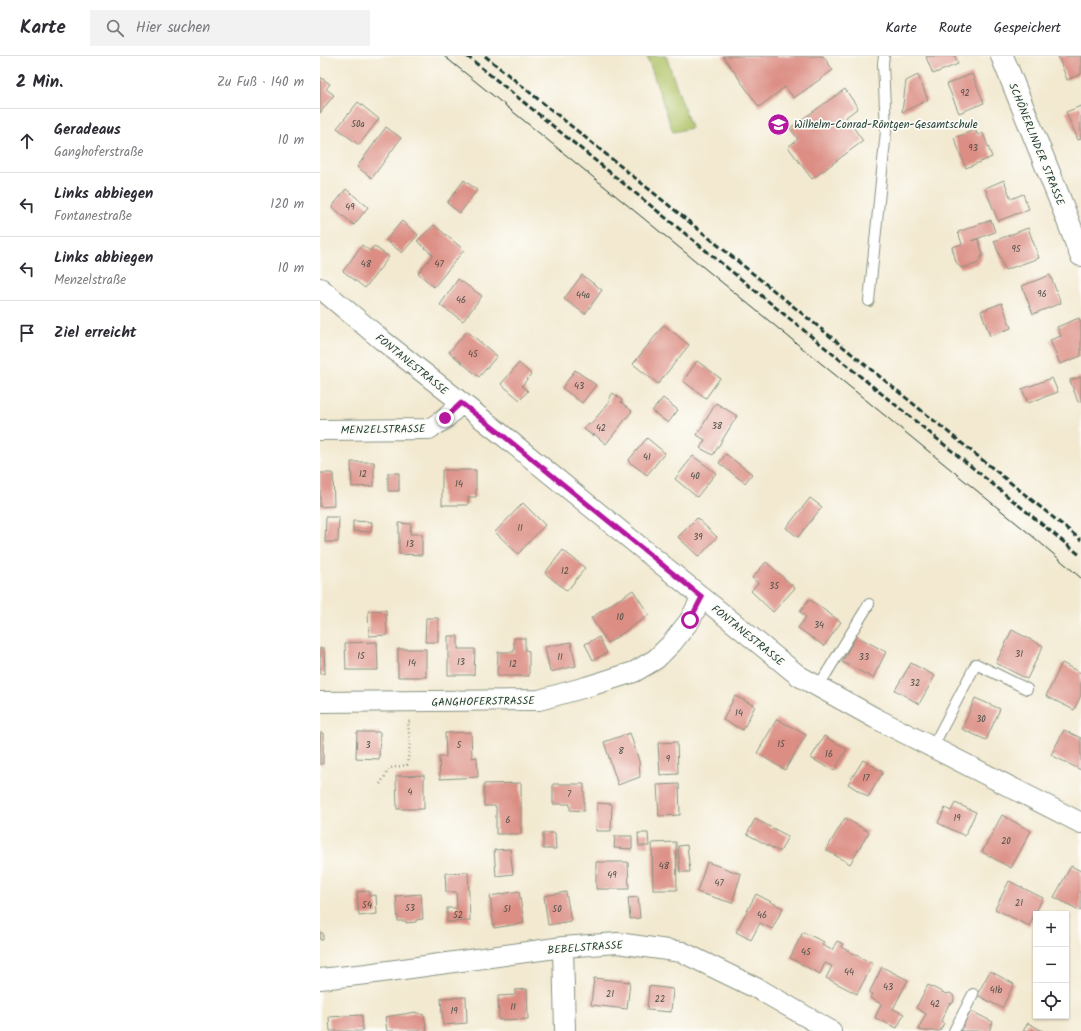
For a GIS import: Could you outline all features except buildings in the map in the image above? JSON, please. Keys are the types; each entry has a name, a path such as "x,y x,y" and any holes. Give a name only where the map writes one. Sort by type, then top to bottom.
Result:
{"street":[{"name":"SCHÖNERLINDER STRASSE","path":"1002,56 1081,255"},
{"name":"FONTANESTRASSE","path":"320,288 799,676 932,748 1081,824"},
{"name":"MENZELSTRASSE","path":"320,430 429,429 445,418 461,403"},
{"name":"GANGHOFERSTRASSE","path":"320,702 539,700 634,672 656,659 672,643 690,620 702,597"},
{"name":"BEBELSTRASSE","path":"320,979 563,947 617,943 682,952 762,991 831,1031"},
{"path":"563,947 564,1031"}],"lane":[{"path":"869,301 886,132 884,56"},
{"path":"818,687 869,604"},
{"path":"932,748 976,664 1027,689"},
{"path":"954,1031 973,994"}],"path":[{"path":"380,784 390,768 407,765 410,744 408,722 423,719 421,701"}],"green space":[{"path":"647,56 666,56 691,128 673,132"}],"tram line":[{"path":"444,56 1036,539 1081,578"}],"railway":[{"path":"467,56 1081,556"},
{"path":"485,56 1081,540"}],"place":[{"name":"Wilhelm-Conrad-Röntgen-Gesamtschule","path":"779,124"}],"route":[{"path":"445,418 461,403 702,597 690,620"}]}
